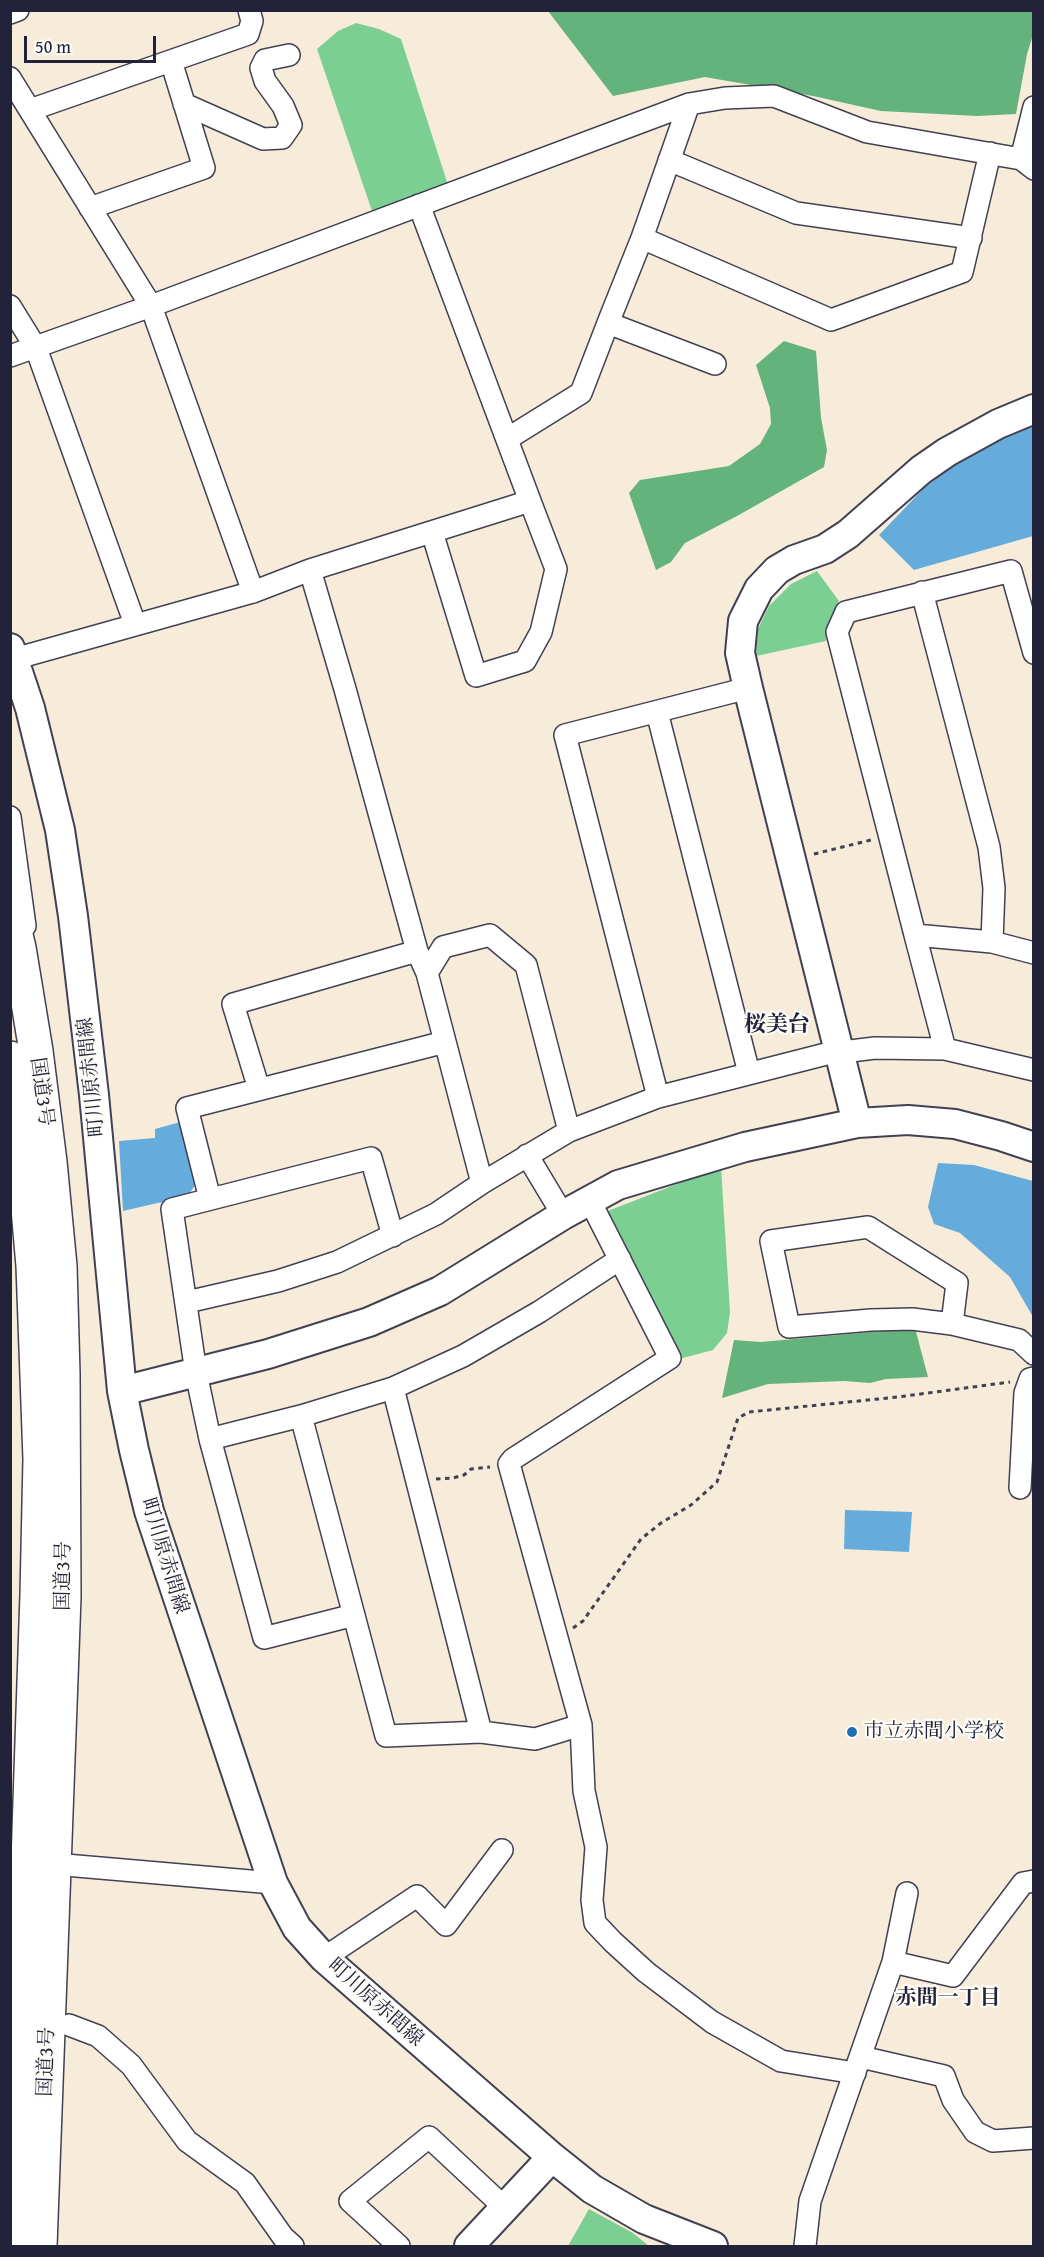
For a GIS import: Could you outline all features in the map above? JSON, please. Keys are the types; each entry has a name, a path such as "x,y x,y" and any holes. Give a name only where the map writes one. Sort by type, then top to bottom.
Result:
{"highway":[{"name":"国道3号","path":"10,910 19,948 23,1055 22,1151 33,1266 40,1459 15,2247"},
{"name":"国道3号","path":"23,1055 50,1162 60,1266 63,1374 64,1597 40,2247"}],"street":[{"path":"10,13 18,10"},
{"path":"30,111 248,34 252,21 249,10"},
{"path":"184,104 263,139 282,138 291,125 283,106 265,81 261,68 265,60 289,55"},
{"path":"90,208 204,168 171,61"},
{"path":"10,78 151,306 253,592"},
{"path":"10,356 151,306 689,104 725,98 774,96 867,132 990,153 1028,164 1034,107"},
{"path":"507,440 581,393 642,237 689,104"},
{"path":"642,237 831,320 962,272 990,153"},
{"path":"669,160 796,213 971,238"},
{"path":"419,205 556,569 540,632 525,662 476,676 432,532"},
{"path":"10,306 36,348 135,624"},
{"path":"608,323 715,364"},
{"path":"857,1123 740,653 743,621 754,596 768,578 794,560 825,549 848,534 921,470 947,452 998,424 1034,409"},
{"path":"12,653 135,624 253,592 310,570 530,501"},
{"path":"310,570 417,951 427,973 482,1183"},
{"path":"945,1049 837,632 846,612 1011,571 1032,643"},
{"path":"922,592 989,847 994,888 992,942"},
{"name":"町川原赤間線","path":"12,653 35,728 60,830 73,916 93,1084 122,1391 148,1511 273,1884 297,1928 324,1958 552,2157 592,2189 644,2219 712,2247"},
{"path":"658,1096 565,735 748,688"},
{"path":"657,712 749,1073"},
{"path":"10,817 28,949 23,1055"},
{"path":"427,973 443,947 490,935 526,964 569,1131"},
{"path":"915,935 992,942 1034,953"},
{"path":"259,1089 233,1004 417,951"},
{"path":"210,1200 187,1108 445,1041"},
{"path":"186,1302 278,1281 337,1263 436,1214 482,1183 569,1131 658,1096 840,1052 875,1048 945,1049 1034,1070"},
{"path":"122,1391 323,1338 407,1307 440,1291 498,1257 562,1215 618,1185 745,1147 857,1123 908,1120 955,1124 1034,1147"},
{"path":"528,1155 562,1215"},
{"path":"354,1615 264,1638 210,1439 196,1373 172,1209 371,1158 393,1236"},
{"path":"590,1201 670,1358 513,1459 509,1464 581,1725 585,1791 596,1847 592,1899 595,1923 646,1972 712,2022 781,2061 858,2065 944,2076 953,2100 975,2132 993,2141 1034,2138"},
{"path":"952,1324 957,1283 868,1227 771,1241 789,1327 912,1319 952,1324 1019,1340 1034,1354"},
{"path":"210,1439 302,1416 393,1388 463,1356 539,1312 620,1259"},
{"path":"1020,1488 1025,1393 1032,1378"},
{"path":"393,1388 481,1732"},
{"path":"302,1416 386,1736 481,1732 535,1739 581,1725"},
{"path":"324,1958 417,1896 446,1925 502,1850"},
{"path":"54,1864 273,1884"},
{"path":"893,1962 953,1976 1023,1883 1034,1881"},
{"path":"805,2247 810,2201 893,1962 907,1893"},
{"path":"69,2025 98,2036 131,2065 187,2141 245,2183 283,2237 293,2247"},
{"path":"399,2247 350,2201 429,2137 505,2208"},
{"path":"469,2247 552,2157"}],"path":[{"path":"791,858 834,851 856,843 891,837"},
{"path":"556,1639 584,1621 641,1539 660,1523 691,1505 717,1482 729,1439 738,1418 749,1412 898,1398 1032,1378"},
{"path":"417,1481 453,1478 464,1475 471,1469 509,1464"}],"green space":[{"path":"548,11 1033,11 1033,35 1027,54 1016,114 977,116 881,111 813,96 705,77 613,96"},
{"path":"356,23 379,29 401,39 448,185 373,214 317,49 338,31"},
{"path":"784,341 816,351 821,418 827,450 824,467 685,543 671,562 656,570 629,493 640,480 729,466 760,444 771,424 770,408 756,365"},
{"path":"817,571 839,601 827,625 826,641 756,656 758,629 769,606 791,584"},
{"path":"721,1167 730,1312 727,1333 713,1350 679,1359 605,1212"},
{"path":"915,1328 928,1377 886,1379 870,1383 844,1381 768,1384 722,1398 734,1340 761,1342"},
{"path":"589,2209 633,2233 649,2246 568,2246"}],"water":[{"path":"1033,425 1033,536 914,570 879,535 925,487 958,463 1007,436"},
{"path":"180,1122 197,1182 188,1196 123,1211 119,1141 155,1138 155,1129"},
{"path":"938,1163 974,1165 1033,1181 1033,1317 1010,1277 960,1233 934,1224 928,1207"},
{"path":"845,1510 912,1512 909,1552 844,1549"}],"place":[{"name":"市立赤間小学校","path":"852,1732"}],"district":[{"name":"桜美台","path":"777,1025"},
{"name":"赤間一丁目","path":"948,1999"}]}
